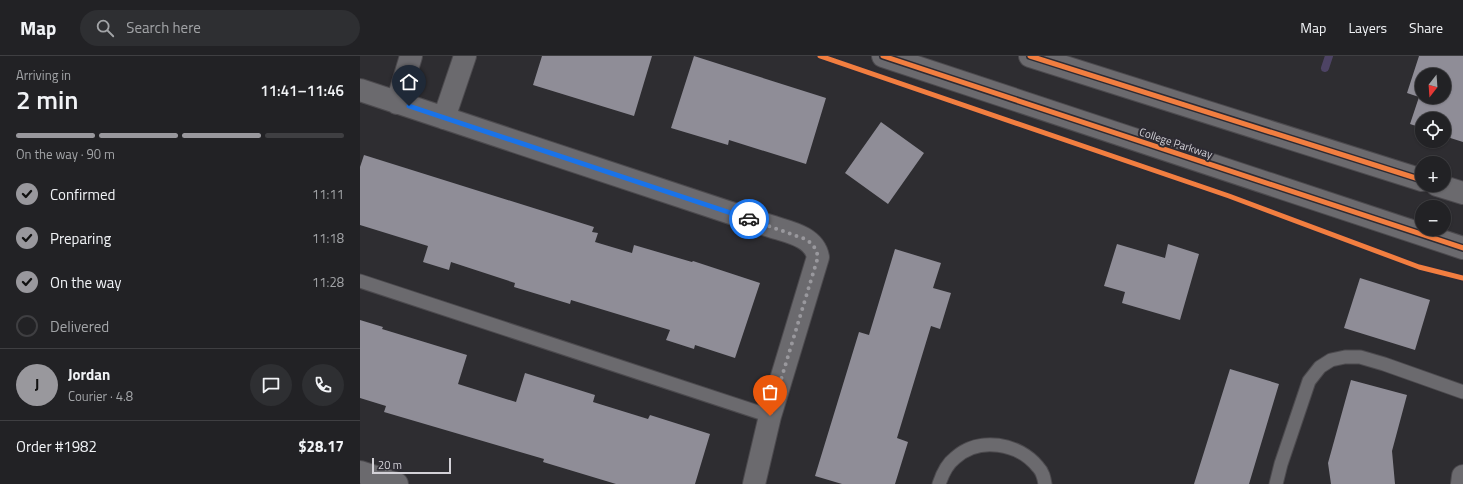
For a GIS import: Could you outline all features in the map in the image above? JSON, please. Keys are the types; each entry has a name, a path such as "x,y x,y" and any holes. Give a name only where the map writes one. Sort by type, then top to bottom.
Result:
{"main road":[{"path":"397,103 411,56"},
{"path":"444,118 465,56"},
{"name":"College Parkway","path":"883,56 1463,248"},
{"path":"1030,56 1415,178"},
{"path":"360,90 793,234 811,243 815,248 818,257 770,416 754,484"},
{"path":"1451,189 1463,193"},
{"path":"360,472 397,484"},
{"path":"1462,484 1463,476"}],"lane":[{"path":"360,281 770,416"},
{"path":"1276,484 1281,464 1309,381 1320,367 1331,360 1344,357 1360,357 1463,392"},
{"path":"939,484 943,473 954,458 969,449 988,444 1011,449 1024,454 1039,467 1046,484"}],"building":[{"path":"542,56 652,56 634,116 533,85"},
{"path":"694,56 826,98 806,164 729,140 728,145 671,128"},
{"path":"1419,56 1463,56 1463,142 1451,138 1451,112 1415,112 1415,126 1410,124 1417,104 1451,104 1451,68 1415,68"},
{"path":"1415,68 1415,96 1407,93"},
{"path":"881,122 924,153 888,204 845,173"},
{"path":"364,155 594,227 592,232 598,233 595,242 632,253 634,245 692,262 693,261 760,283 735,358 695,345 694,349 666,340 670,330 571,300 570,304 514,287 515,283 451,262 449,270 423,262 428,246 360,225 360,167"},
{"path":"1117,244 1165,258 1168,244 1199,254 1180,320 1122,303 1125,292 1104,286"},
{"path":"895,249 941,263 933,288 951,293 940,329 931,326 897,438 908,442 895,484 842,484 815,476 859,332 869,335"},
{"path":"1360,278 1430,300 1415,350 1344,328"},
{"path":"360,320 383,327 382,329 467,355 458,384 516,402 525,373 595,395 593,402 648,419 650,415 710,434 695,484 616,484 543,462 544,459 384,412 386,406 360,398"},
{"path":"1230,369 1279,384 1249,484 1194,484"},
{"path":"1351,380 1407,395 1392,451 1395,484 1331,484 1328,463"}],"waterway":[{"path":"1325,68 1329,56"}],"cycle path":[{"path":"820,56 1229,196 1419,267 1463,278"},
{"path":"883,56 1463,248"},
{"path":"1030,56 1415,178"}],"way so far":[{"path":"749,219 805,239 815,248 818,257 770,416"}],"route":[{"path":"409,106 749,219"}]}
